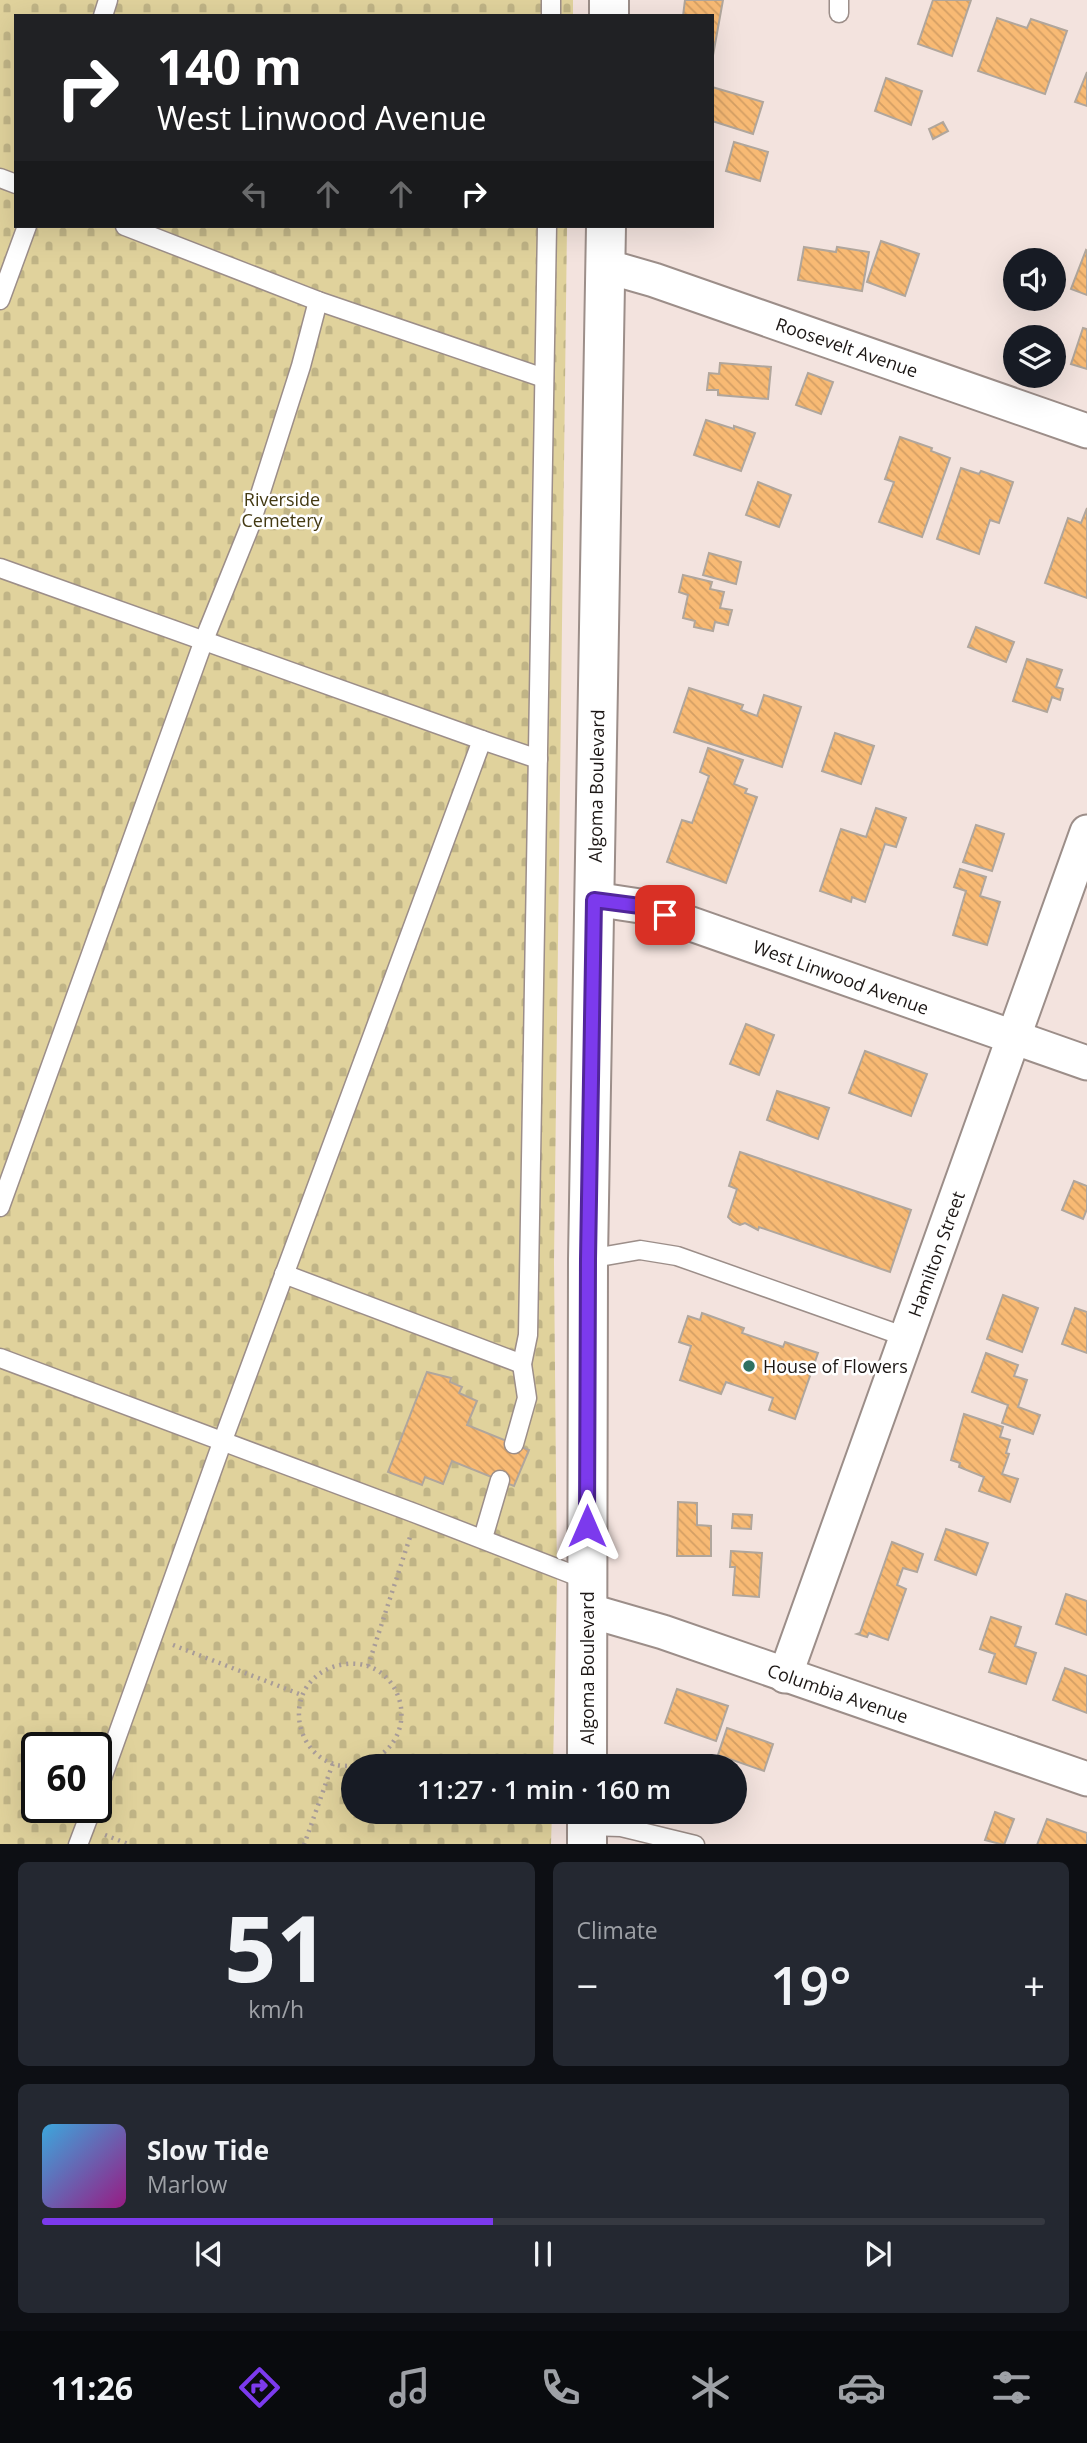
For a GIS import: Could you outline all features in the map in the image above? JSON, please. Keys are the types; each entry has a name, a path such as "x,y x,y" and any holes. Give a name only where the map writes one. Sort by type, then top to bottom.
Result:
{"main road":[{"name":"Algoma Boulevard","path":"587,1754 588,1259 606,228"}],"street":[{"name":"Roosevelt Avenue","path":"605,266 654,280 1087,431"},
{"name":"Hamilton Street","path":"785,1676 1087,832"},
{"name":"West Linwood Avenue","path":"594,900 640,906 1087,1063"},
{"name":"Columbia Avenue","path":"587,1595 663,1632 1087,1779"}],"lane":[{"path":"0,300 26,228"},
{"path":"130,228 318,301 544,378"},
{"path":"514,1444 527,1398 522,1364 528,1335 544,378 542,228"},
{"path":"0,1207 204,640 250,526 301,366 318,301"},
{"path":"0,568 537,759"},
{"path":"112,1750 223,1440 482,740"},
{"path":"588,1259 640,1250 677,1256 906,1337"},
{"path":"284,1274 522,1364"},
{"path":"0,1358 483,1538 587,1595"},
{"path":"483,1538 500,1480"},
{"path":"78,1844 86,1823"},
{"path":"587,1827 621,1827 695,1844"}],"path":[{"path":"368,1666 417,1514"},
{"path":"152,1637 302,1695"},
{"path":"341,1764 321,1758 308,1745 300,1730 298,1712 302,1695 310,1682 329,1668 352,1663 368,1666 383,1675 394,1688 401,1704 401,1722 396,1738 383,1754"},
{"path":"304,1844 333,1763"}],"green space":[{"name":"Riverside Cemetery","path":"0,0 573,0 573,14 14,14 14,228 567,228 554,1262 557,1583 553,1754 341,1754 341,1824 552,1824 551,1844 0,1844"}],"building":[{"path":"685,0 723,0 714,50 714,14 683,14"},
{"path":"933,0 971,0 952,56 918,44"},
{"path":"997,18 1027,28 1031,19 1067,31 1045,94 978,71"},
{"path":"1087,72 1087,106 1075,102"},
{"path":"886,78 922,91 911,125 875,111"},
{"path":"714,88 763,102 753,134 714,122"},
{"path":"943,122 948,131 933,139 929,129"},
{"path":"734,142 768,152 760,181 726,171"},
{"path":"881,241 919,254 905,296 867,282"},
{"path":"804,247 836,252 837,247 869,252 862,291 798,280"},
{"path":"1087,251 1087,295 1071,289"},
{"path":"1083,328 1087,329 1087,369 1071,364"},
{"path":"720,363 771,367 768,399 718,395 718,390 707,390 709,373 719,374"},
{"path":"808,373 833,382 821,414 796,405"},
{"path":"706,420 755,433 741,471 694,455"},
{"path":"900,437 932,448 931,451 950,458 922,537 879,522 894,482 885,479"},
{"path":"961,468 979,474 981,471 1013,482 999,523 990,520 979,554 937,539"},
{"path":"758,482 791,495 779,527 746,515"},
{"path":"1087,508 1087,598 1045,583 1068,518 1081,523"},
{"path":"709,553 741,562 736,584 703,575"},
{"path":"683,575 712,582 710,589 724,592 720,608 732,610 728,625 715,622 713,631 694,627 695,621 683,618 688,595 679,592"},
{"path":"976,627 1014,642 1006,662 968,647"},
{"path":"1027,659 1062,670 1056,687 1063,689 1060,700 1052,697 1047,712 1013,701"},
{"path":"689,688 743,705 741,710 757,716 764,695 801,707 782,767 674,732"},
{"path":"835,733 874,746 861,784 822,771"},
{"path":"708,748 743,760 734,784 747,789 745,793 757,797 726,883 667,862 682,820 692,823 709,776 700,772"},
{"path":"876,808 906,818 896,847 885,844 865,902 852,897 851,902 820,891 841,829 866,837"},
{"path":"976,825 1004,834 992,871 963,862"},
{"path":"960,869 986,877 980,896 1000,902 987,945 953,935 966,891 954,887"},
{"path":"746,1024 774,1035 759,1075 730,1064"},
{"path":"865,1051 927,1074 911,1116 849,1093"},
{"path":"777,1091 829,1108 818,1139 767,1120"},
{"path":"740,1152 911,1210 890,1272 759,1227 758,1230 745,1223 740,1225 733,1222 728,1217 737,1189 729,1186"},
{"path":"1074,1181 1087,1186 1087,1209 1083,1219 1062,1210"},
{"path":"1003,1295 1038,1308 1022,1352 987,1339"},
{"path":"1075,1308 1087,1312 1087,1353 1062,1344"},
{"name":"House of Flowers","path":"702,1313 744,1328 742,1333 783,1347 785,1342 818,1353 795,1419 769,1410 773,1398 726,1382 721,1394 680,1380 691,1346 679,1342 688,1316 700,1320"},
{"path":"986,1353 1018,1365 1014,1376 1027,1380 1018,1407 1040,1415 1033,1434 1002,1423 1008,1405 972,1392"},
{"path":"427,1372 451,1378 450,1382 462,1387 459,1393 477,1401 467,1425 529,1450 514,1486 452,1461 443,1484 425,1477 422,1485 388,1472"},
{"path":"964,1414 1003,1427 1000,1437 1010,1440 1006,1453 1009,1454 1002,1474 1018,1479 1010,1502 979,1491 984,1477 959,1467 960,1463 951,1460"},
{"path":"678,1502 697,1503 697,1525 711,1526 711,1556 677,1556"},
{"path":"733,1514 752,1515 751,1529 732,1528"},
{"path":"946,1529 988,1543 976,1575 935,1560"},
{"path":"892,1542 923,1554 917,1572 903,1568 897,1585 906,1589 888,1640 869,1633 867,1637 857,1634 860,1633"},
{"path":"731,1551 762,1553 759,1597 733,1595 735,1567 730,1567"},
{"path":"1066,1594 1087,1601 1087,1635 1056,1624"},
{"path":"991,1617 1021,1627 1015,1646 1036,1653 1026,1684 989,1672 995,1654 980,1649"},
{"path":"1065,1668 1087,1676 1087,1713 1053,1700"},
{"path":"677,1689 728,1706 716,1741 665,1723"},
{"path":"727,1728 773,1744 764,1771 747,1765 747,1754 718,1754"},
{"path":"995,1812 1014,1819 1004,1844 985,1840"},
{"path":"1047,1819 1087,1833 1087,1844 1037,1844"}],"place":[{"name":"House of Flowers","path":"749,1366"}],"route":[{"path":"587,1526 594,900 640,906 665,915"}]}
